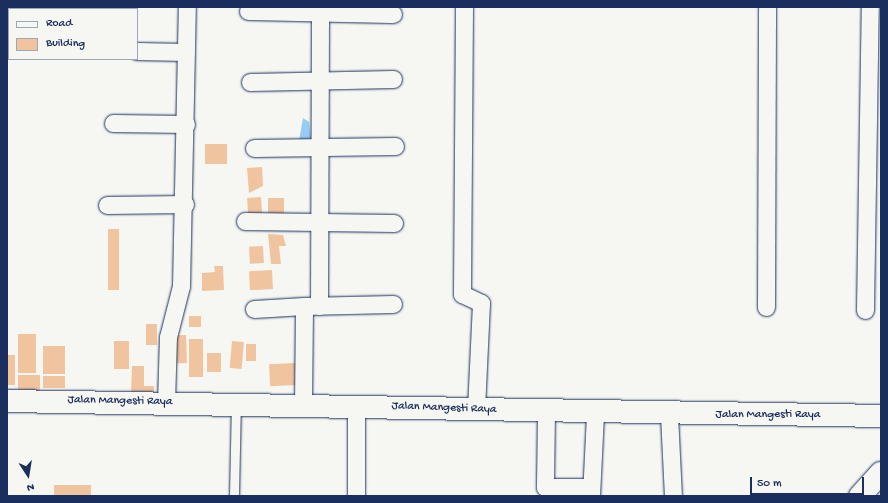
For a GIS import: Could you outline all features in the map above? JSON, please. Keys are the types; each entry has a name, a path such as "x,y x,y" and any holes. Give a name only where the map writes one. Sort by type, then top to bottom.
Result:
{"street":[{"path":"166,402 168,337 181,286 185,204 187,7"},
{"path":"464,7 462,294 481,303 476,410"},
{"path":"766,307 767,7"},
{"path":"865,310 870,7"},
{"path":"304,404 319,225 320,10"},
{"path":"248,11 320,10 393,14"},
{"path":"138,51 186,52"},
{"path":"250,82 393,79"},
{"path":"113,123 186,124"},
{"path":"254,148 319,145 395,146"},
{"path":"107,204 185,204"},
{"path":"245,221 319,225 394,223"},
{"path":"254,309 392,304"},
{"name":"Jalan Mangesti Raya","path":"7,401 304,404 669,415 881,416"},
{"path":"356,406 356,496"},
{"path":"546,412 545,491 591,491 595,413"},
{"path":"669,415 673,496"},
{"path":"860,496 881,473"}],"lane":[{"path":"234,496 236,404"}],"water":[{"path":"303,118 309,122 311,139 299,141"}],"building":[{"path":"205,144 227,144 227,164 205,164"},
{"path":"262,167 263,186 249,193 247,168"},
{"path":"261,197 262,213 248,214 247,198"},
{"path":"268,198 284,198 284,214 268,214"},
{"path":"108,229 119,229 119,290 108,290"},
{"path":"268,234 283,235 286,246 279,246 281,264 271,264"},
{"path":"263,246 264,263 250,264 249,247"},
{"path":"214,266 223,266 224,290 202,291 202,273 215,272"},
{"path":"272,270 273,289 250,290 249,271"},
{"path":"189,316 201,316 201,327 189,327"},
{"path":"146,324 157,324 157,345 146,345"},
{"path":"18,334 36,334 36,373 18,373"},
{"path":"176,335 186,335 187,363 177,363"},
{"path":"189,339 203,339 203,377 189,377"},
{"path":"114,341 129,341 129,369 114,369"},
{"path":"232,341 244,342 242,369 230,368"},
{"path":"246,344 256,344 256,361 246,361"},
{"path":"43,346 65,346 65,374 43,374"},
{"path":"207,353 221,353 221,372 207,372"},
{"path":"7,355 15,355 15,385 7,385"},
{"path":"295,363 296,385 270,386 269,364"},
{"path":"132,366 144,366 144,386 154,386 154,393 131,393"},
{"path":"18,375 40,375 40,391 18,391"},
{"path":"43,376 65,376 65,388 43,388"},
{"path":"54,485 91,485 91,496 54,496"}]}
